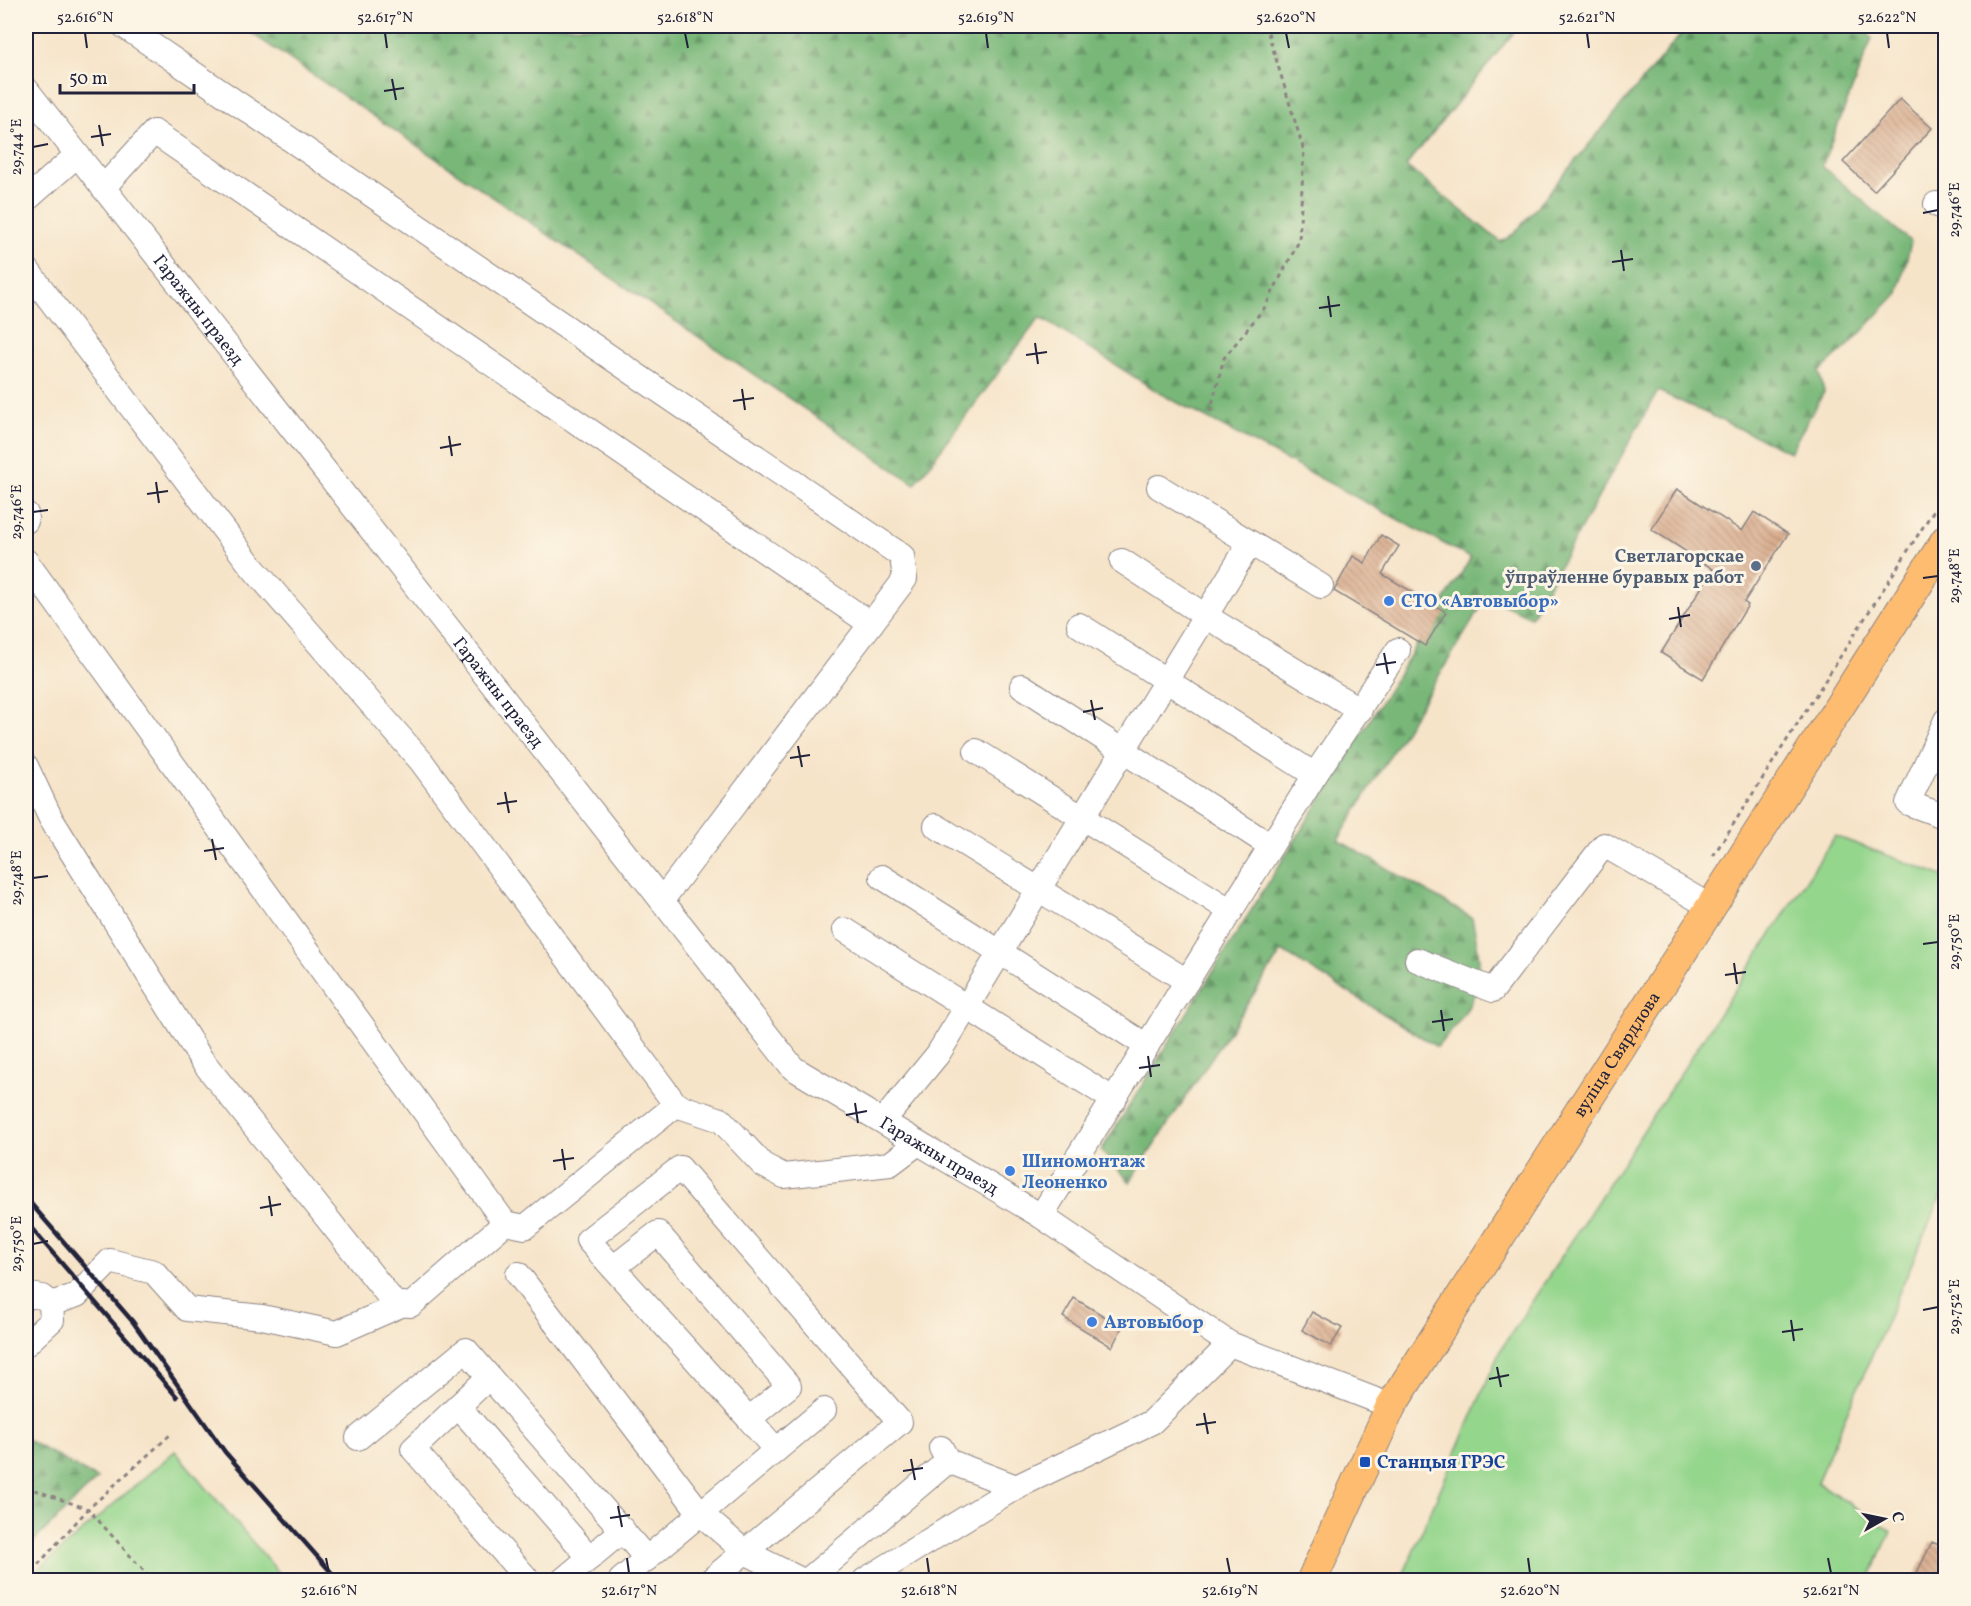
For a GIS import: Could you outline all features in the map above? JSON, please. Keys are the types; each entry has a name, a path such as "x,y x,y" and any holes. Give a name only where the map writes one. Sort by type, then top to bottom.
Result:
{"main road":[{"name":"вуліца Свярдлова","path":"1312,1581 1391,1406 1946,540"}],"street":[{"path":"124,26 902,556 905,579 662,900"},
{"name":"Гаражны праезд","path":"26,89 793,1068 1041,1216 1230,1344 1391,1406"},
{"path":"103,188 154,132 871,624"},
{"path":"26,200 77,155"},
{"path":"26,268 252,567 421,761 676,1106 721,1120 763,1165 784,1176 890,1164 918,1143"},
{"path":"1159,487 1321,586"},
{"path":"26,514 26,521"},
{"path":"883,1122 938,1054 1168,681 1250,543"},
{"path":"26,561 505,1223 525,1227 676,1106"},
{"path":"1122,561 1207,617 1360,710"},
{"path":"1079,625 1316,775"},
{"path":"1041,1216 1271,846 1398,650"},
{"path":"1022,686 1271,846"},
{"path":"1946,720 1908,803 1946,817"},
{"path":"976,752 1231,911"},
{"path":"26,766 51,819 201,1059 395,1304 411,1305 505,1223"},
{"path":"936,826 1187,981"},
{"path":"1416,960 1492,990 1604,845 1711,907"},
{"path":"882,877 1147,1046"},
{"path":"845,930 1114,1100"},
{"path":"711,1581 900,1422 680,1168 588,1240 776,1450"},
{"path":"614,1268 658,1233 789,1386 749,1419"},
{"path":"51,1304 77,1295 110,1261 154,1272 187,1309 262,1317 337,1333 403,1305"},
{"path":"518,1274 701,1514 745,1552 801,1581"},
{"path":"26,1298 29,1295 43,1297 51,1304 52,1320 26,1344"},
{"path":"866,1581 1016,1487 1152,1422 1230,1344"},
{"path":"358,1438 466,1350 647,1559"},
{"path":"489,1377 413,1449 528,1581"},
{"path":"458,1406 590,1558"},
{"path":"621,1581 824,1410"},
{"path":"808,1581 944,1454 1016,1487"},
{"path":"563,1581 622,1530"}],"path":[{"path":"1210,412 1224,358 1265,307 1299,241 1304,151 1266,26"},
{"path":"26,1578 88,1509 170,1435"},
{"path":"26,1488 88,1509 152,1581"}],"green space":[{"path":"241,26 1519,26 1406,166 1501,242 1515,233 1688,26 1860,26 1872,38 1822,166 1911,242 1898,293 1849,345 1819,372 1824,392 1790,452 1658,391 1531,617 1487,597 1338,840 1472,918 1479,958 1477,988 1472,1001 1452,1029 1437,1047 1282,951 1130,1182 1101,1151 1471,558 1163,395 1040,317 915,484"},
{"path":"1835,836 1946,877 1945,1187 1817,1482 1891,1531 1869,1580 1401,1580 1500,1351"},
{"path":"26,1439 97,1479 26,1549"},
{"path":"175,1451 285,1580 26,1580"}],"building":[{"path":"1900,99 1932,128 1874,191 1843,162"},
{"path":"1677,489 1742,531 1754,512 1788,534 1744,602 1748,605 1703,679 1661,653 1713,569 1651,529"},
{"name":"СТО «Автовыбор»","path":"1381,535 1399,546 1382,574 1446,612 1425,646 1334,591 1353,556 1365,563"},
{"name":"Автовыбор","path":"1074,1298 1122,1327 1112,1347 1063,1317"},
{"path":"1312,1312 1342,1328 1331,1346 1302,1330"},
{"path":"1932,1542 1946,1548 1946,1581 1913,1581"}],"railway":[{"path":"26,1198 133,1322 225,1452 338,1580"},
{"path":"26,1222 177,1397"}],"place":[{"name":"Светлагорскае ўпраўленне буравых работ","path":"1756,566"},
{"name":"СТО «Автовыбор»","path":"1389,601"},
{"name":"Шиномонтаж Леоненко","path":"1010,1171"},
{"name":"Автовыбор","path":"1092,1322"},
{"name":"Станцыя ГРЭС","path":"1365,1462"}]}
